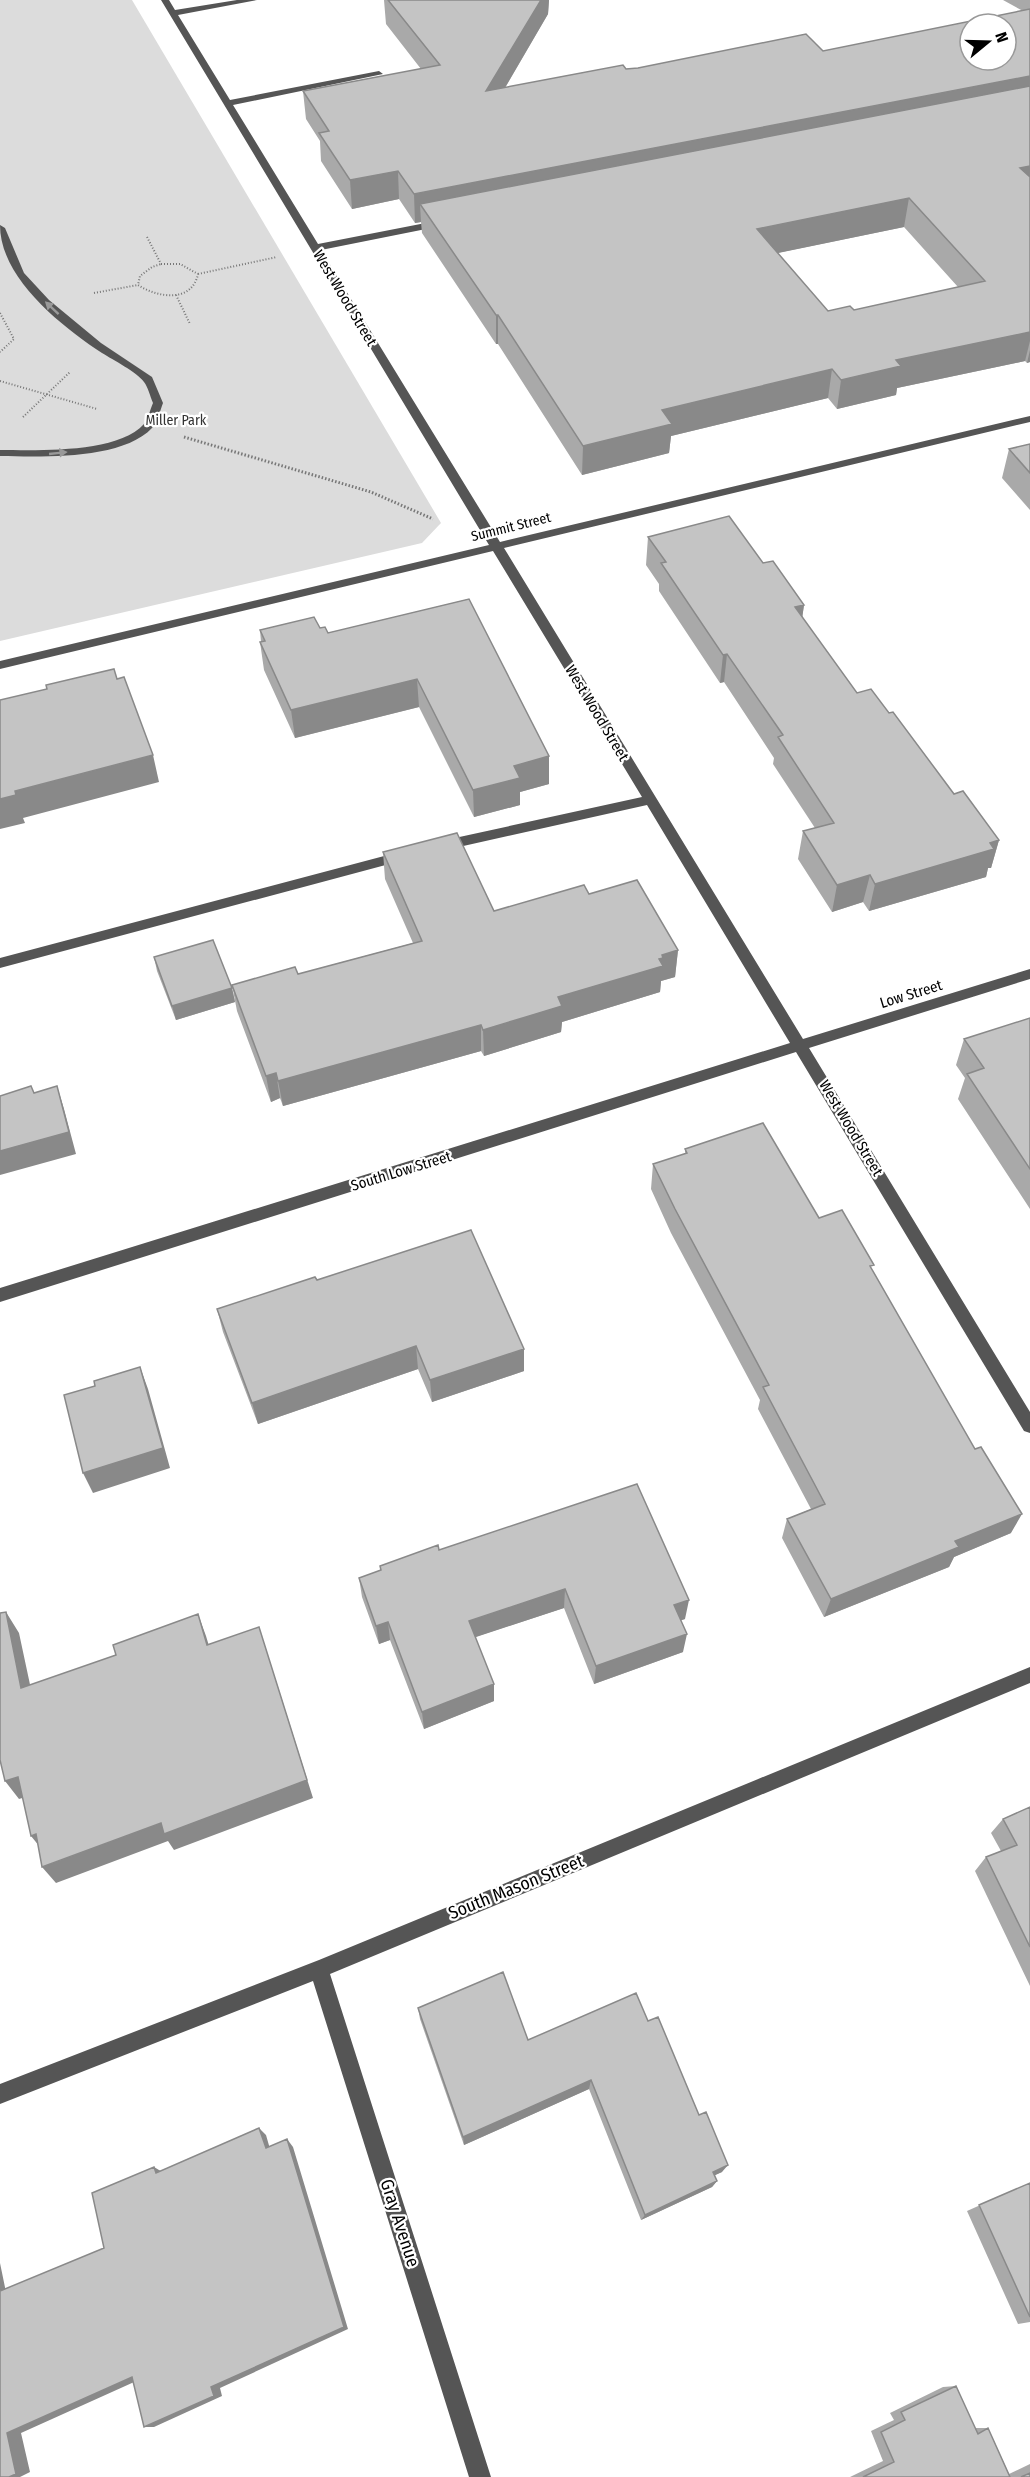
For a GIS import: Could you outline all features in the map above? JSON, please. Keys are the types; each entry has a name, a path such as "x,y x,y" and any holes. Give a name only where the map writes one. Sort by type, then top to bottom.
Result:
{"street":[{"name":"West Wood Street","path":"165,0 495,546 802,1046 1030,1426"},
{"path":"173,13 254,0"},
{"path":"228,104 379,74"},
{"path":"315,248 447,222"},
{"path":"0,228 19,274 52,309 97,345 148,379 158,403 149,426 106,447 51,454 0,453"},
{"name":"Summit Street","path":"0,665 1030,419"},
{"path":"0,963 425,850 651,800"},
{"name":"Low Street","path":"802,1046 1030,974"},
{"name":"South Low Street","path":"0,1295 802,1046"},
{"name":"South Mason Street","path":"0,2094 319,1969 1030,1676"},
{"name":"Gray Avenue","path":"319,1969 480,2477"}],"path":[{"path":"147,237 161,264"},
{"path":"198,274 195,286 176,295 152,294 138,285 140,276 145,271 161,264 180,264 198,274 279,257"},
{"path":"176,295 190,324"},
{"path":"0,313 14,339 0,352"},
{"path":"23,417 97,345"},
{"path":"0,381 371,492 441,523"}],"green space":[{"name":"Miller Park","path":"0,0 132,0 441,523 422,543 0,641"}],"building":[{"path":"388,0 541,0 486,91 623,65 626,69 638,68 806,34 823,51 958,24 958,72 1018,72 1018,12 1015,12 1030,9 1030,76 414,194 398,171 350,180 319,133 329,131 303,91 440,65"},
{"path":"1030,86 1030,166 1020,168 1030,177 1030,332 896,360 901,366 841,380 832,369 662,410 672,424 583,446 498,315 420,204","holes":["909,198 985,281 854,310 850,306 828,311 757,229"]},
{"path":"1030,444 1030,473 1009,449"},
{"path":"729,516 763,563 773,561 804,605 795,607 857,693 871,689 889,713 893,712 954,794 963,791 999,840 990,843 994,849 875,884 870,875 837,885 803,831 834,823 778,737 783,735 727,654 723,655 661,563 666,562 648,537"},
{"path":"469,599 549,756 514,766 520,778 473,790 417,679 291,710 260,642 265,641 260,630 314,617 320,628 325,627 328,633"},
{"path":"114,669 117,679 124,677 153,755 15,791 16,795 0,799 0,700 47,689 46,685"},
{"path":"457,833 494,911 584,885 589,894 637,880 678,950 662,955 663,958 659,959 663,966 558,997 562,1006 483,1030 481,1025 278,1081 276,1073 266,1076 232,985 295,967 298,974 422,941 383,852"},
{"path":"213,940 232,988 172,1006 154,957"},
{"path":"1030,1018 1030,1169 967,1074 984,1068 964,1039"},
{"path":"31,1086 34,1093 57,1086 69,1132 0,1151 0,1096"},
{"path":"763,1123 819,1218 842,1210 874,1265 870,1266 975,1449 981,1447 1022,1514 955,1541 959,1547 831,1599 787,1519 825,1504 763,1387 769,1385 653,1164 687,1153 685,1149"},
{"path":"471,1230 524,1349 430,1380 416,1346 252,1403 217,1309 315,1277 317,1280"},
{"path":"140,1367 163,1448 83,1473 64,1395 95,1386 94,1381"},
{"path":"637,1484 689,1600 674,1605 687,1634 596,1666 565,1589 469,1621 494,1684 422,1712 388,1622 376,1626 359,1578 381,1570 380,1566 438,1545 439,1550"},
{"path":"6,1612 21,1688 116,1655 113,1645 198,1614 207,1645 259,1627 307,1780 164,1834 161,1823 42,1867 36,1834 31,1836 18,1777 5,1781 0,1760 0,1613"},
{"path":"1030,1807 1030,1947 986,1857 1017,1845 1003,1819"},
{"path":"503,1972 528,2040 636,1993 648,2021 658,2017 699,2115 706,2112 728,2165 713,2172 717,2181 645,2215 591,2080 463,2137 418,2008"},
{"path":"259,2128 266,2148 287,2139 344,2327 211,2387 214,2396 144,2427 132,2377 7,2433 16,2474 0,2477 0,2291 104,2248 92,2193 154,2167 156,2173"},
{"path":"1030,2183 1030,2317 979,2205"},
{"path":"956,2386 978,2434 988,2428 1010,2477 863,2477 894,2462 881,2432 905,2420 901,2412"}]}
